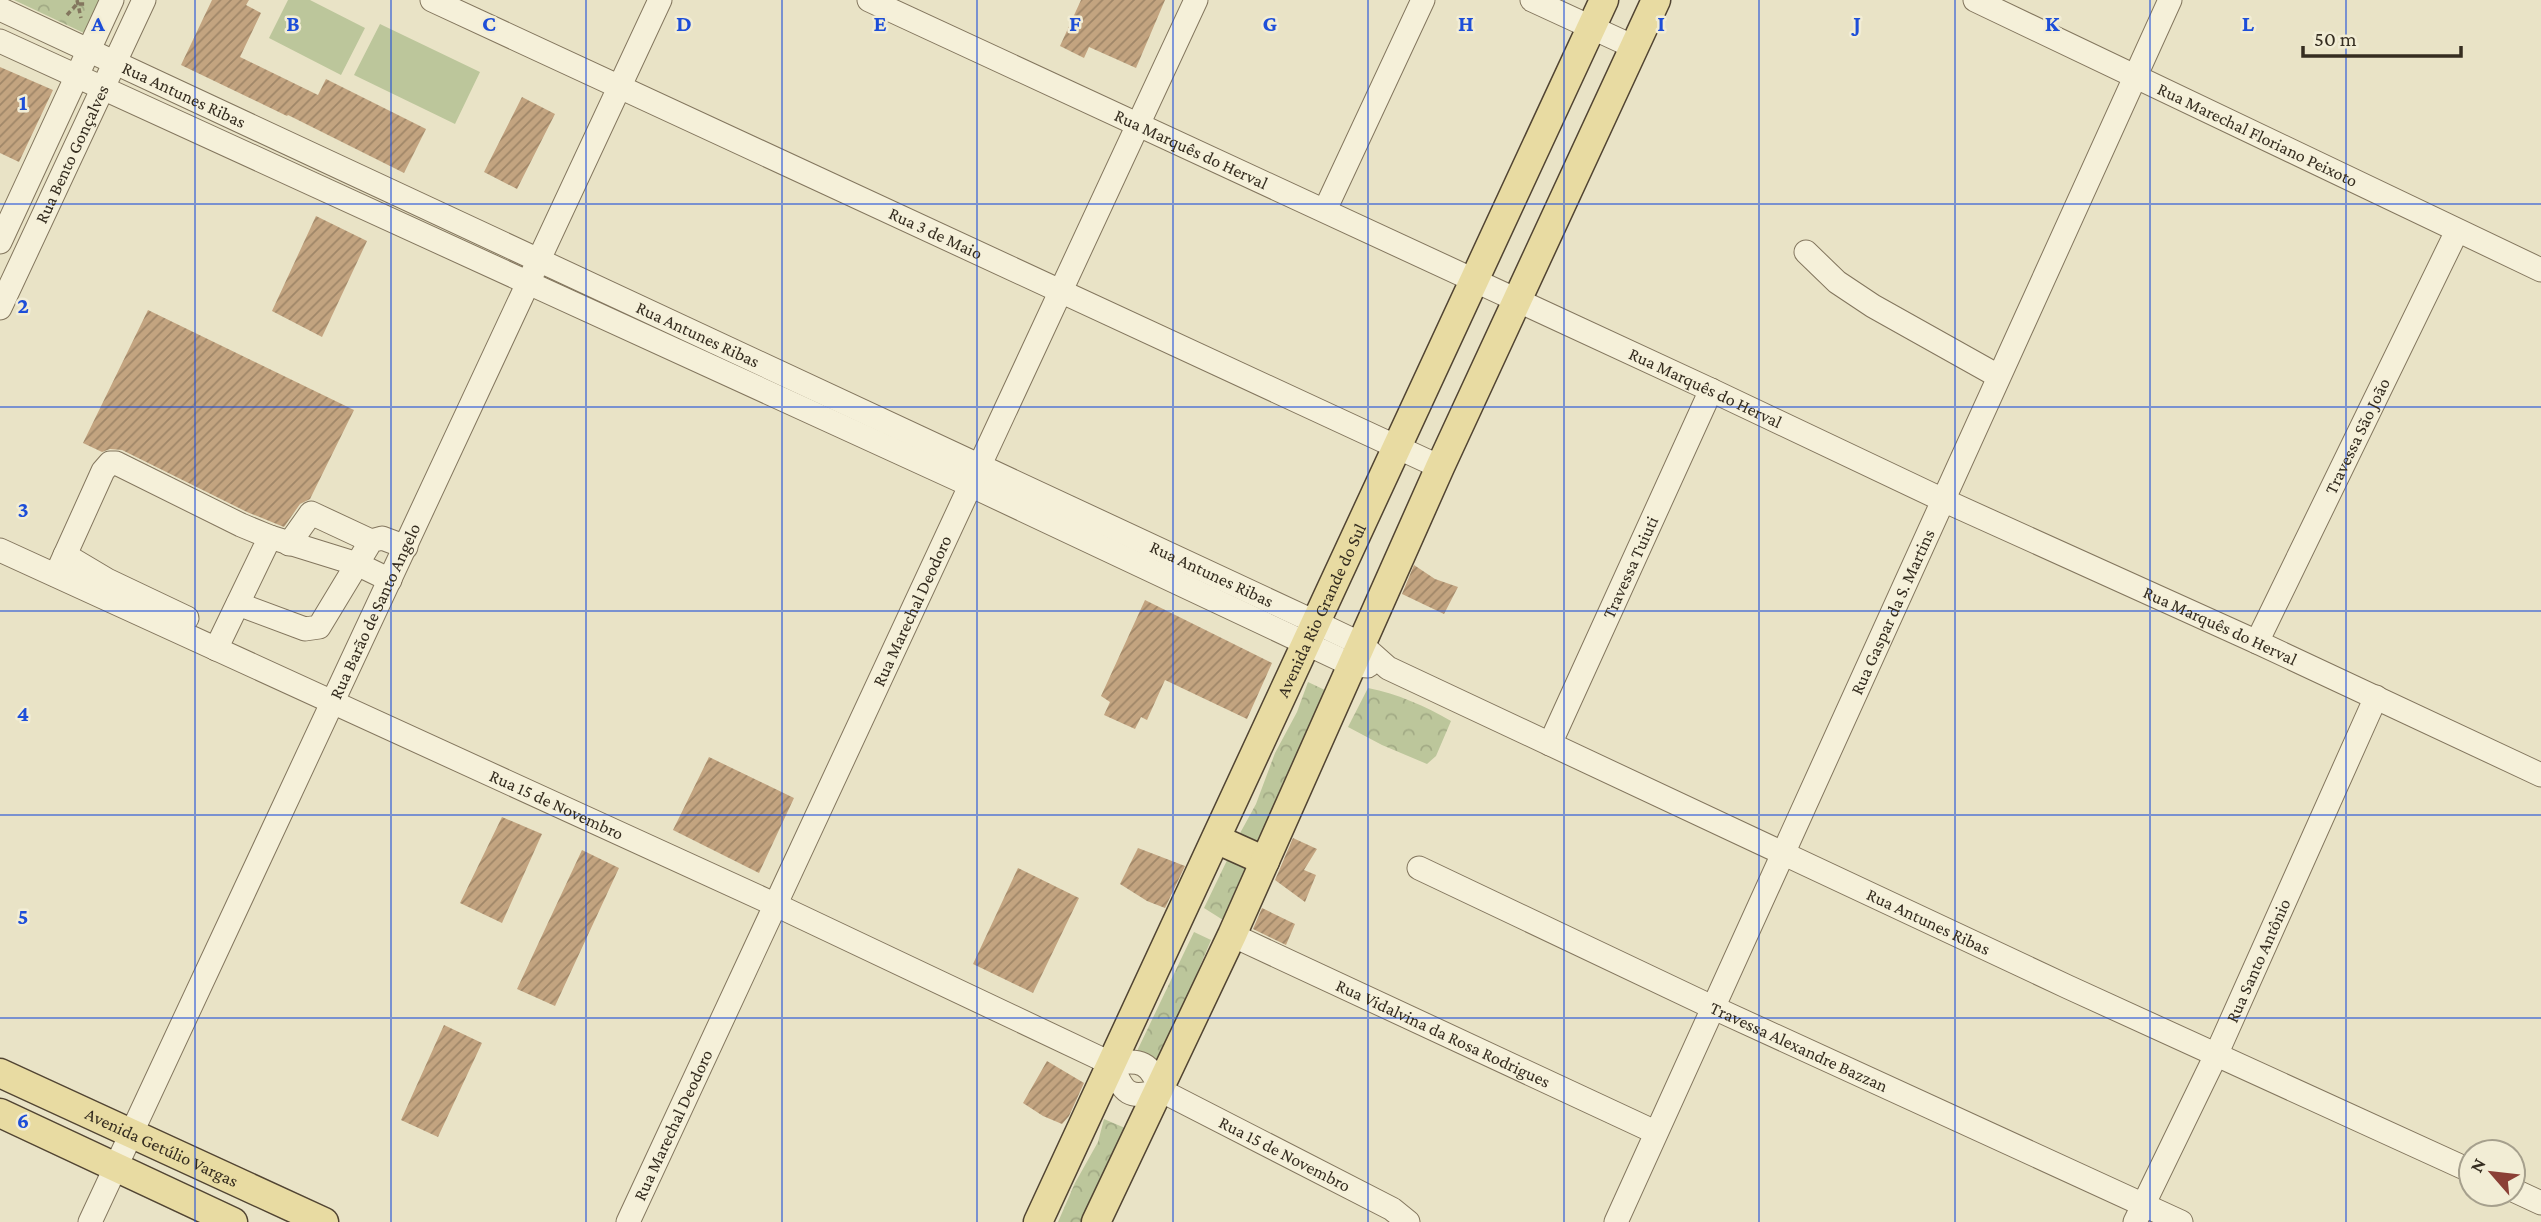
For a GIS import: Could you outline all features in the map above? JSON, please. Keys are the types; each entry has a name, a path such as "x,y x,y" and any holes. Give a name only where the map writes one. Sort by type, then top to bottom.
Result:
{"main road":[{"name":"Avenida Rio Grande do Sul","path":"1038,1222 1604,0"},
{"path":"1096,1222 1232,935 1440,467 1656,0"},
{"path":"1216,839 1265,860"},
{"name":"Avenida Getúlio Vargas","path":"0,1073 324,1222"},
{"path":"0,1113 233,1222"},
{"path":"249,1222 263,1194"}],"street":[{"name":"Rua Bento Gonçalves","path":"0,242 112,0"},
{"name":"Rua Bento Gonçalves","path":"0,307 144,0"},
{"name":"Rua 3 de Maio","path":"432,0 1440,467"},
{"name":"Rua Barão de Santo Angelo","path":"90,1222 660,0"},
{"name":"Rua Marquês do Herval","path":"869,0 2541,775"},
{"name":"Rua Marechal Deodoro","path":"628,1222 1196,0"},
{"path":"1325,211 1423,0"},
{"path":"1532,0 1634,47"},
{"name":"Rua Marechal Floriano Peixoto","path":"1975,0 2541,270"},
{"name":"Rua Gaspar da S. Martins","path":"1616,1222 2170,0"},
{"name":"Rua Antunes Ribas","path":"0,9 539,259 975,475 2216,1055 2457,1165"},
{"name":"Rua Antunes Ribas","path":"0,41 529,281 975,475"},
{"name":"Travessa São João","path":"2257,642 2457,231"},
{"path":"1806,252 1837,282 1872,306 1998,376"},
{"name":"Travessa Tuiuti","path":"1550,744 1711,390"},
{"path":"61,565 103,471 110,463 116,463 241,525 357,564 390,580"},
{"path":"219,642 238,604 280,540 312,513 371,541 382,538 406,547"},
{"path":"238,604 305,629 319,627 371,541"},
{"name":"Rua 15 de Novembro","path":"0,550 61,565 334,701 776,905 1112,1065 1131,1061 1144,1064 1154,1074 1160,1090 1392,1209 1408,1222"},
{"name":"Rua Santo Antônio","path":"2139,1213 2216,1055 2376,697"},
{"name":"Travessa Alexandre Bazzan","path":"1419,868 2139,1213 2181,1222"},
{"name":"Rua Vidalvina da Rosa Rodrigues","path":"1232,935 1655,1132"}],"path":[{"path":"77,2 89,4"},
{"path":"67,15 77,2"},
{"path":"77,2 81,20"}],"green space":[{"path":"14,0 102,0 86,34"},
{"path":"288,0 310,0 365,28 341,75 269,38"},
{"path":"380,24 480,72 455,124 354,75"},
{"path":"1308,682 1327,691 1255,851 1233,846 1256,804 1275,753 1297,712"},
{"path":"1368,688 1411,701 1451,721 1436,756 1427,764 1348,727"},
{"path":"1232,850 1253,860 1237,886 1223,920 1204,908"},
{"path":"1194,932 1211,940 1160,1061 1137,1051"},
{"path":"1104,1119 1125,1128 1128,1144 1107,1165 1081,1222 1058,1222 1075,1183 1098,1142"}],"building":[{"path":"212,0 249,0 246,5 261,13 240,57 318,95 326,79 426,129 404,173 181,65"},
{"path":"1081,0 1165,0 1136,68 1089,47 1084,58 1060,46"},
{"path":"0,67 53,90 19,162 0,153"},
{"path":"522,97 555,114 517,189 484,172"},
{"path":"316,216 367,241 322,337 272,311"},
{"path":"148,310 354,410 310,499 300,504 284,527 247,512 122,450 110,449 102,452 83,443"},
{"path":"1414,565 1435,579 1458,587 1444,614 1402,594"},
{"path":"1145,600 1272,663 1247,719 1165,680 1147,720 1141,717 1135,729 1104,715 1110,702 1101,696"},
{"path":"709,757 794,798 759,873 673,830"},
{"path":"502,817 542,834 502,923 460,903"},
{"path":"1293,838 1317,849 1304,870 1316,875 1305,902 1275,880"},
{"path":"1138,848 1185,866 1165,908 1147,901 1120,884"},
{"path":"582,850 619,868 555,1006 517,989"},
{"path":"1018,868 1079,898 1033,993 973,964"},
{"path":"1262,908 1295,924 1286,945 1253,929"},
{"path":"444,1025 482,1043 438,1137 401,1120"},
{"path":"1047,1061 1084,1083 1069,1116 1062,1124 1023,1103"}]}
